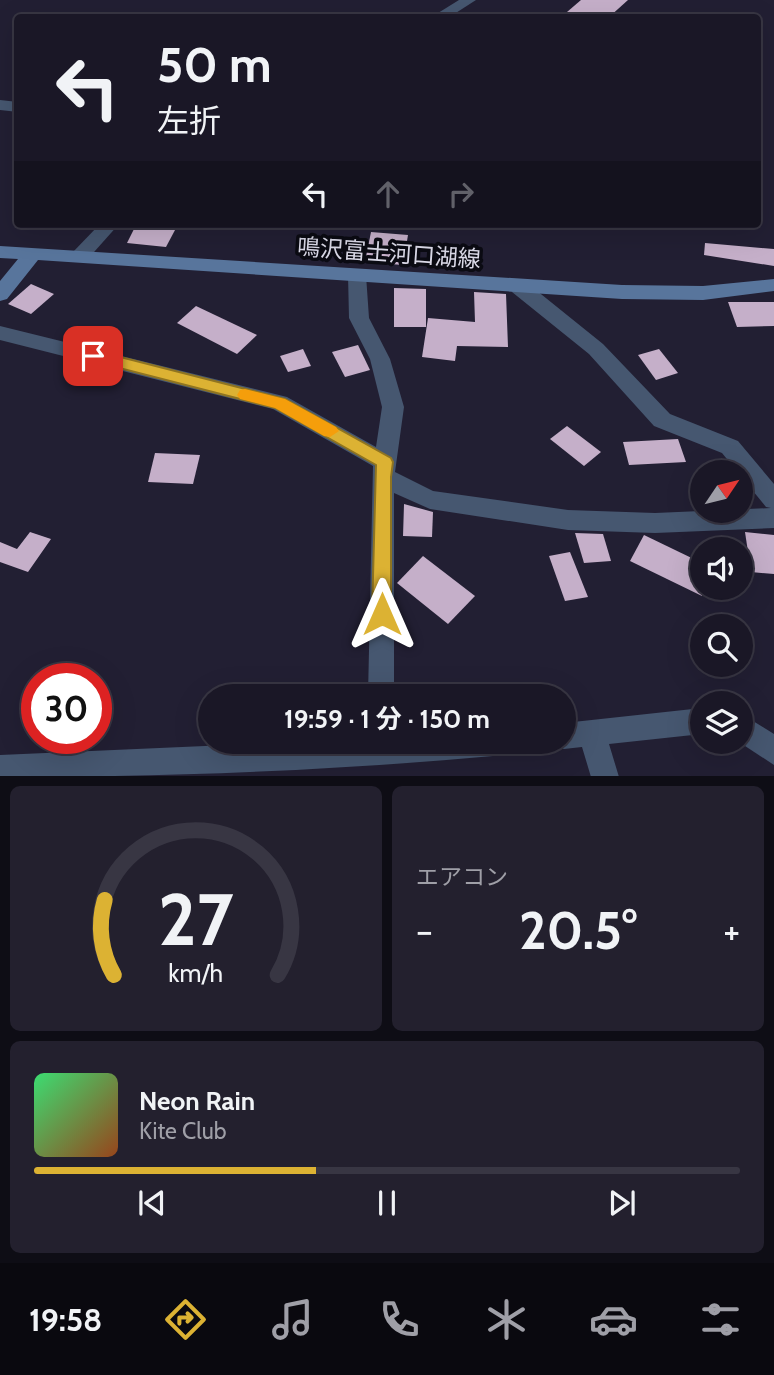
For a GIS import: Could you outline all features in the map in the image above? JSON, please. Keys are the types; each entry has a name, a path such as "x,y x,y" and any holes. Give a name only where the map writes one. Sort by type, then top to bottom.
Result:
{"main road":[{"name":"鳴沢富士河口湖線","path":"0,252 519,288 704,293 774,285"},
{"path":"0,294 32,255"}],"street":[{"path":"445,14 468,0"},
{"path":"79,257 106,228"},
{"path":"356,275 359,318 380,359 393,407 384,470 381,684"},
{"path":"519,288 596,349 662,420 730,447 774,500"},
{"path":"0,333 27,342 279,403 430,500 568,520 655,523 774,518"},
{"path":"576,735 690,722"},
{"path":"592,733 605,776"},
{"path":"753,736 774,751"},
{"path":"0,769 260,754"}],"building":[{"path":"581,0 628,0 612,14 565,14"},
{"path":"134,228 175,230 166,247 127,243"},
{"path":"371,232 408,235 403,265 365,262"},
{"path":"705,243 774,249 774,266 704,255"},
{"path":"31,284 54,294 31,314 8,304"},
{"path":"394,288 426,289 426,327 394,327"},
{"path":"474,292 506,294 508,347 457,346 455,361 422,357 428,318 475,322"},
{"path":"728,302 774,302 774,326 737,327"},
{"path":"196,306 257,335 237,354 177,323"},
{"path":"358,345 370,370 345,377 332,352"},
{"path":"303,349 311,366 288,372 280,356"},
{"path":"659,349 678,373 656,380 638,355"},
{"path":"567,426 601,452 584,466 550,439"},
{"path":"678,439 686,462 629,465 623,442"},
{"path":"155,453 200,455 193,484 148,482"},
{"path":"404,504 433,512 432,537 403,536"},
{"path":"30,532 51,539 28,572 0,562 0,542 17,549"},
{"path":"745,532 774,535 774,574 753,572 753,537 746,537"},
{"path":"575,533 603,534 611,561 584,563"},
{"path":"644,535 690,557 690,590 630,561"},
{"path":"570,552 588,597 565,601 549,556"},
{"path":"423,556 475,596 448,624 397,583"}],"slow traffic":[{"path":"245,395 279,403 330,431"}],"route":[{"path":"93,356 279,403 385,462 382,614"}]}
